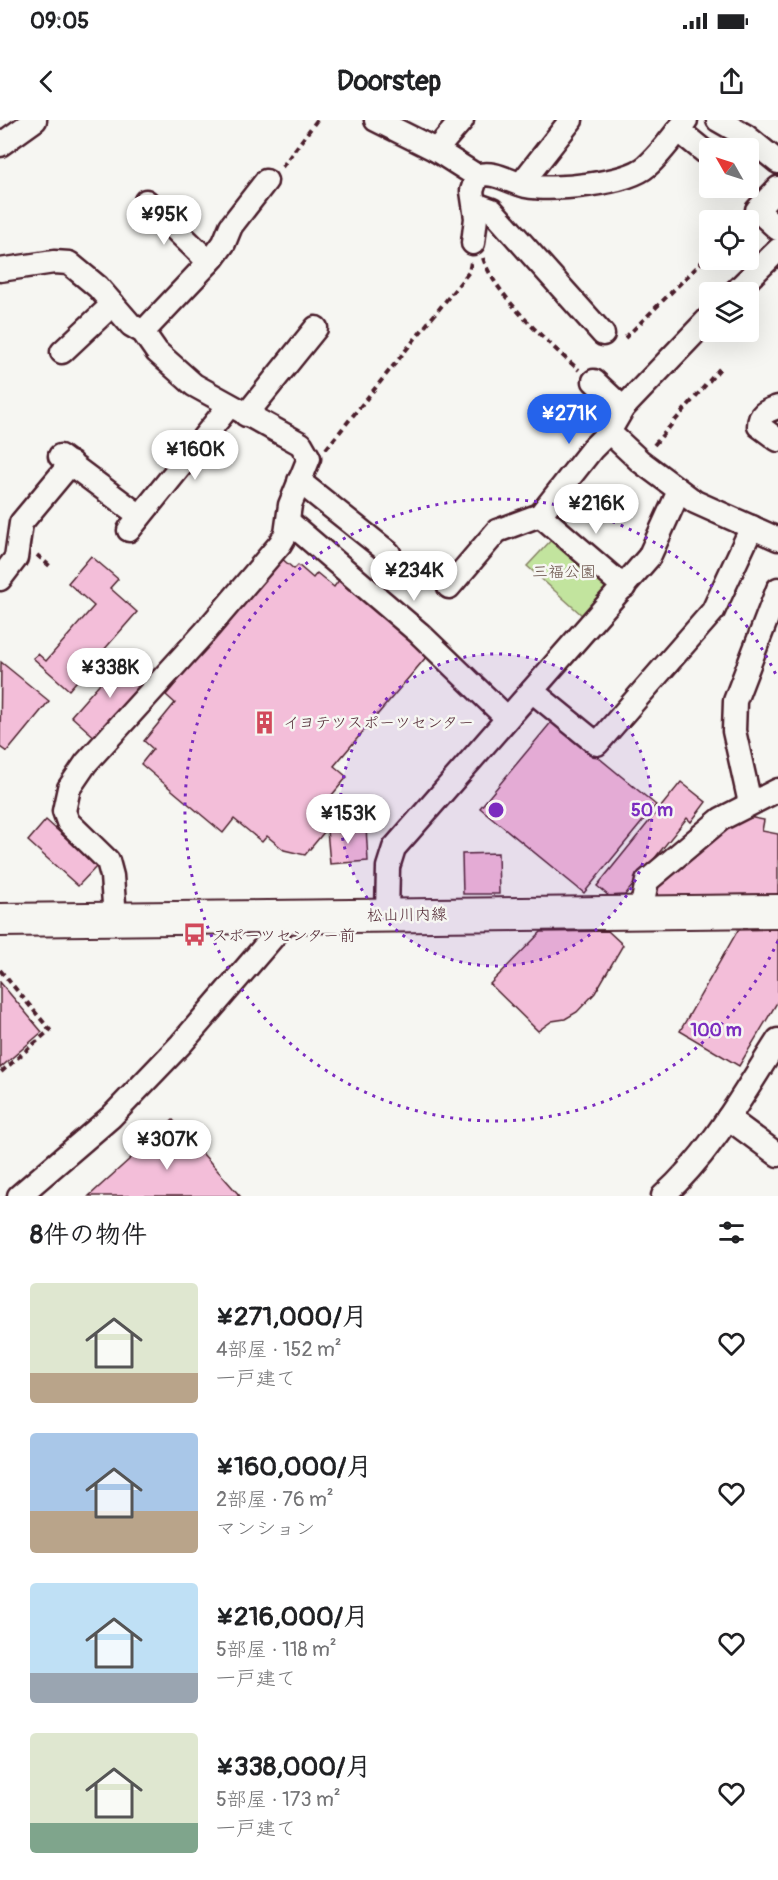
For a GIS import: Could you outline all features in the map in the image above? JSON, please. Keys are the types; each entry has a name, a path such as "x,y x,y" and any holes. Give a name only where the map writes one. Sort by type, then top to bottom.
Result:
{"main road":[{"name":"松山川内線","path":"0,920 778,911"}],"street":[{"path":"0,145 35,120"},
{"path":"376,120 436,150 477,176"},
{"path":"436,150 462,120"},
{"path":"521,184 571,120"},
{"path":"718,120 746,136 778,162"},
{"path":"477,176 485,173 521,184 553,188 633,176 647,166 682,125 699,144"},
{"path":"472,243 475,204 472,191 477,176"},
{"path":"143,332 209,262 224,243 231,226 266,181"},
{"path":"778,188 757,210 778,229"},
{"path":"146,201 209,262"},
{"path":"475,204 492,210 613,337"},
{"path":"745,282 778,250"},
{"path":"0,270 54,262 69,263 113,304 131,325 143,332 157,352 194,385 301,444 309,458 290,505 288,522 280,544 205,632 86,763 69,788 64,811 68,822 108,861 112,876 115,918"},
{"path":"62,352 113,304"},
{"path":"0,579 16,558 21,523 65,459 134,523 316,328"},
{"path":"449,587 497,531 540,515 592,448 609,432 623,408 699,329"},
{"path":"594,381 623,408"},
{"path":"778,407 766,411 759,419 759,426 778,440"},
{"path":"609,432 639,461 695,502 778,538"},
{"path":"300,481 388,553"},
{"path":"387,914 388,867 394,848 649,557 679,491"},
{"path":"540,515 624,586"},
{"path":"288,522 419,633 507,718"},
{"path":"532,691 597,744 713,611 752,527"},
{"path":"750,803 734,731 735,701 778,589"},
{"path":"641,911 647,881 721,819 778,790"},
{"path":"19,1196 111,1117 181,1044 291,916"},
{"path":"663,1196 680,1181 728,1118 778,1040"},
{"path":"728,1118 778,1155"}],"path":[{"path":"266,181 276,174 316,120"},
{"path":"309,458 318,458 469,272 472,264 467,252 472,243 481,252 486,268 507,297 549,343 594,381"},
{"path":"613,337 699,263"},
{"path":"639,461 722,366"},
{"path":"0,970 50,1030 0,1072"}],"green space":[{"name":"三福公園","path":"555,536 611,584 583,616 527,566"}],"building":[{"path":"91,556 118,579 110,588 137,612 69,690 33,658 38,654 46,661 94,606 68,583"},
{"name":"イヨテツスポーツセンター","path":"281,558 294,569 298,565 313,578 317,573 334,587 339,580 378,614 383,609 413,634 409,640 427,656 334,766 347,777 311,820 325,831 305,855 284,850 267,836 262,842 234,819 223,833 141,764 153,749 144,741 175,703 166,695"},
{"path":"122,658 148,682 98,740 71,716"},
{"path":"1,662 49,701 7,752 0,747"},
{"path":"553,720 656,805 584,893 480,808"},
{"path":"681,782 706,802 691,822 687,818 625,895 609,896 597,886"},
{"path":"748,817 764,820 762,831 778,834 778,894 657,896 657,887 670,872 733,824"},
{"path":"46,820 97,866 78,886 28,841"},
{"path":"366,827 368,861 330,864 327,830"},
{"path":"498,853 499,894 463,894 462,854"},
{"path":"778,929 778,1001 739,1066 680,1031 738,930"},
{"path":"608,931 623,945 595,993 577,1012 565,1019 552,1021 538,1031 490,984 541,932"},
{"path":"0,982 42,1032 0,1068"},
{"path":"173,1120 240,1196 89,1196"}],"place":[{"name":"イヨテツスポーツセンター","path":"265,722"},
{"name":"スポーツセンター前","path":"194,935"}]}
